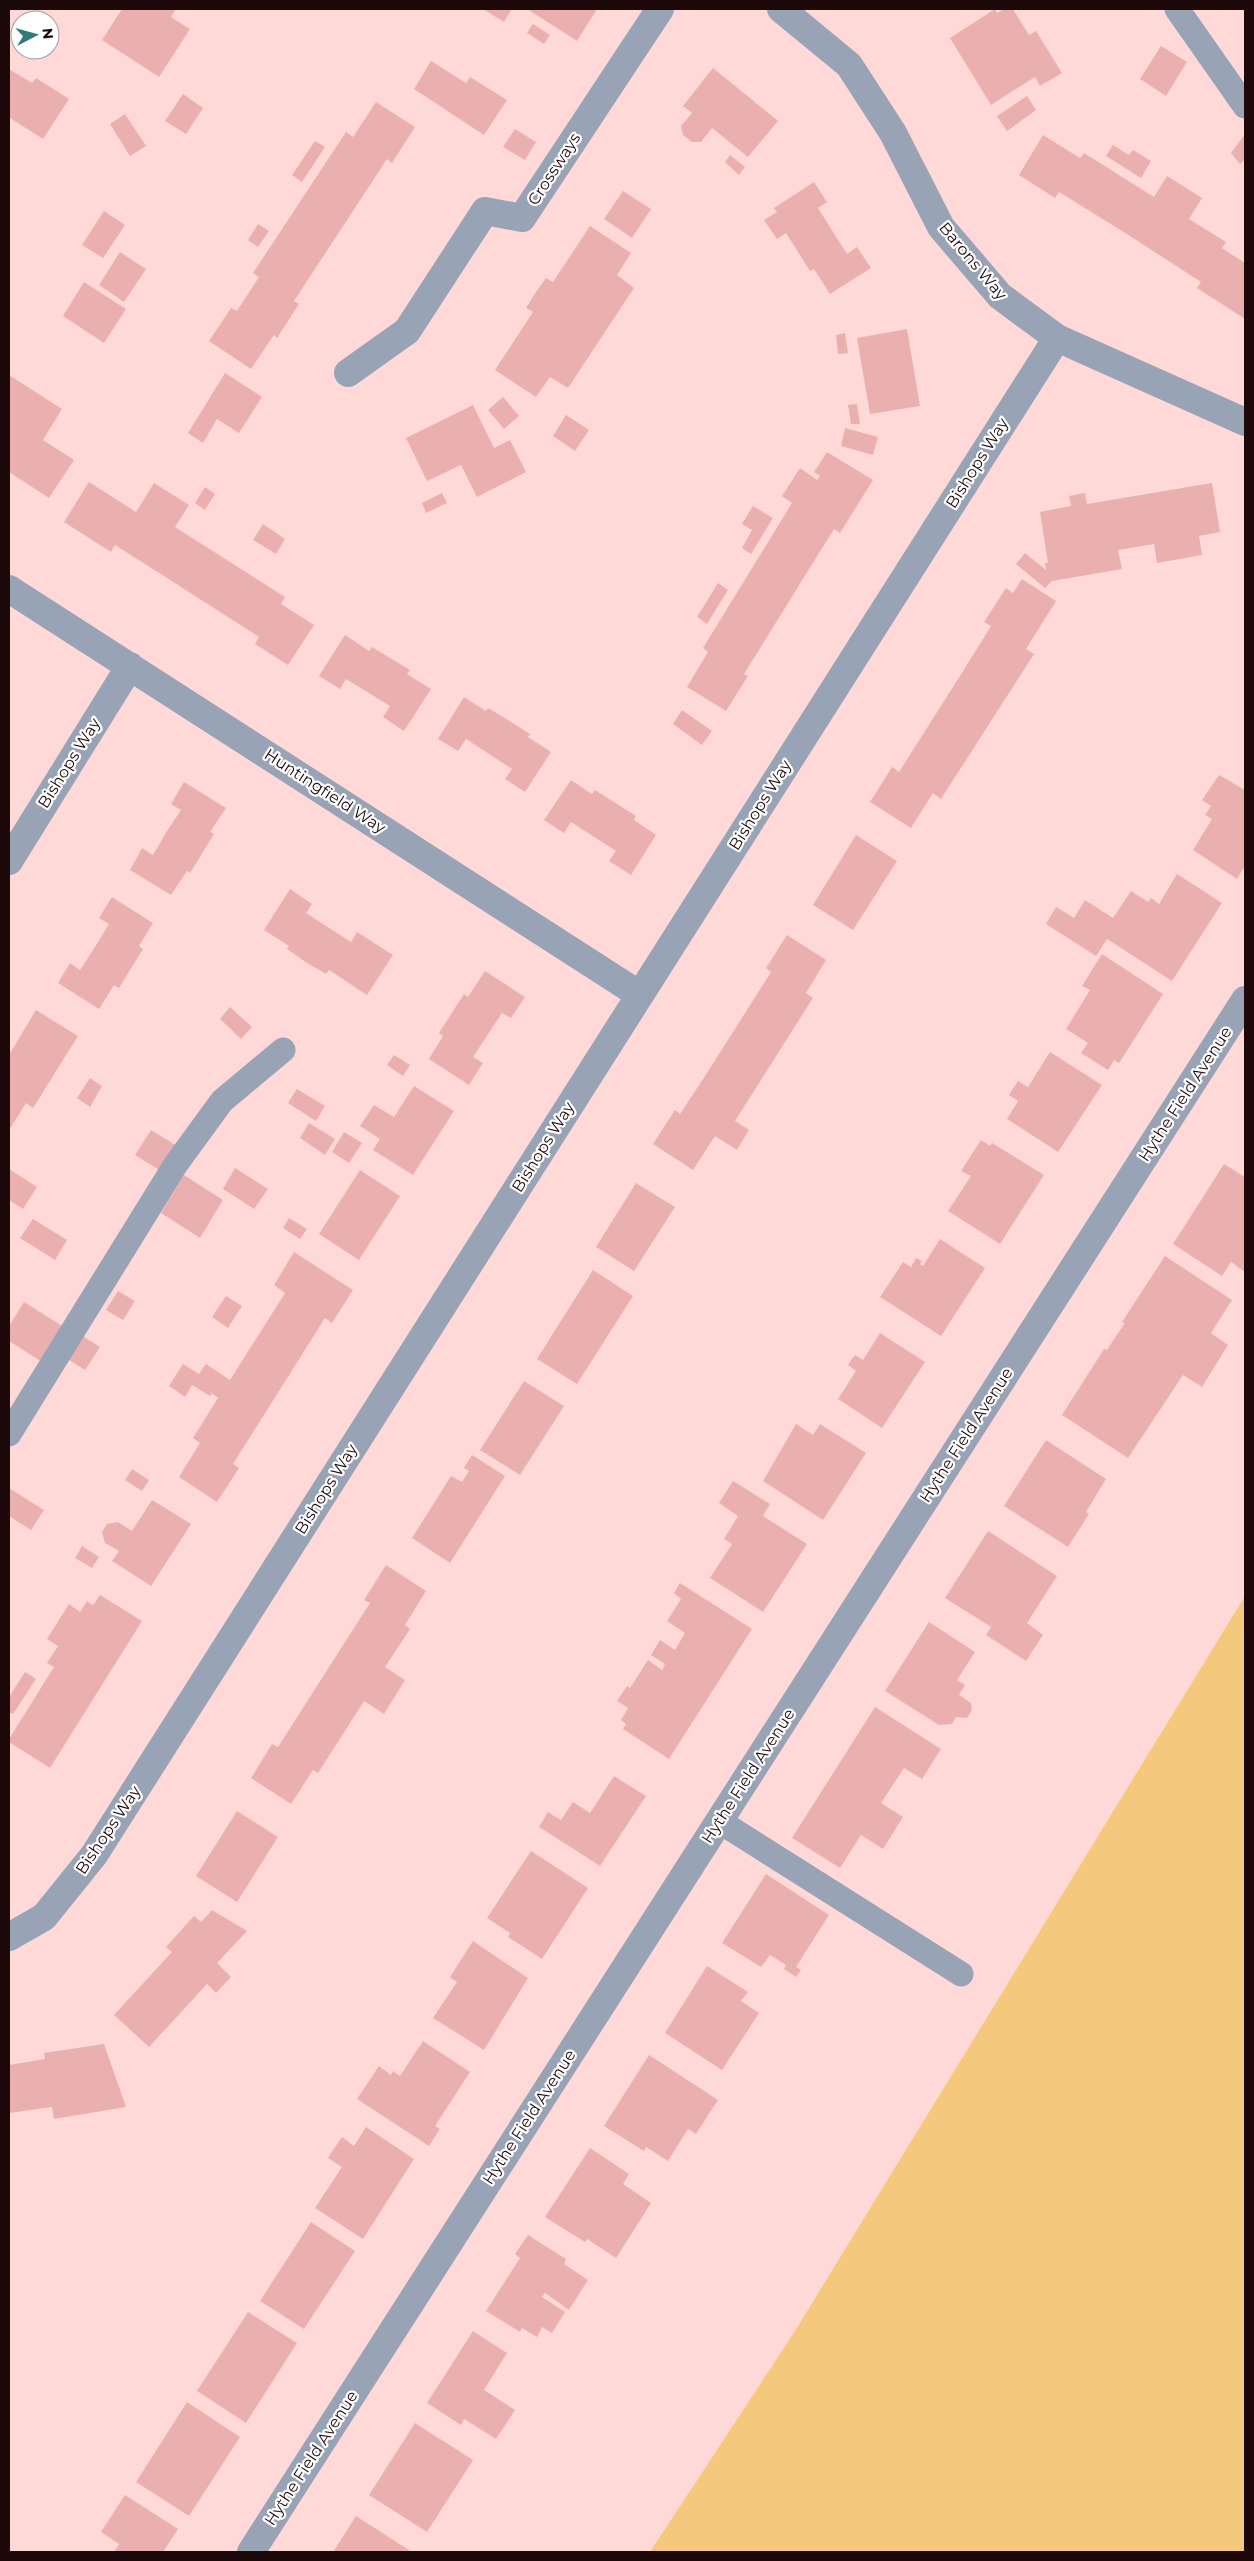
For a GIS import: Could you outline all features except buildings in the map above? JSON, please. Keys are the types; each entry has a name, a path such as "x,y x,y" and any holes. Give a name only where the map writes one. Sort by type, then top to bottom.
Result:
{"street":[{"name":"Crossways","path":"348,373 407,331 485,211 522,218 660,9"},
{"name":"Barons Way","path":"781,9 849,65 893,133 947,234 1000,296 1056,338 1245,422"},
{"name":"Bishops Way","path":"9,1937 44,1917 94,1855 1056,338"},
{"name":"Huntingfield Way","path":"9,589 640,995"},
{"name":"Bishops Way","path":"9,861 130,666"},
{"name":"Hythe Field Avenue","path":"251,2552 1245,1000"}],"lane":[{"path":"1176,9 1245,106"},
{"path":"9,1434 176,1164 222,1101 283,1050"},
{"path":"719,1822 961,1974"}],"shaded area":[{"path":"1245,1596 1245,2552 650,2552 795,2331"}]}
